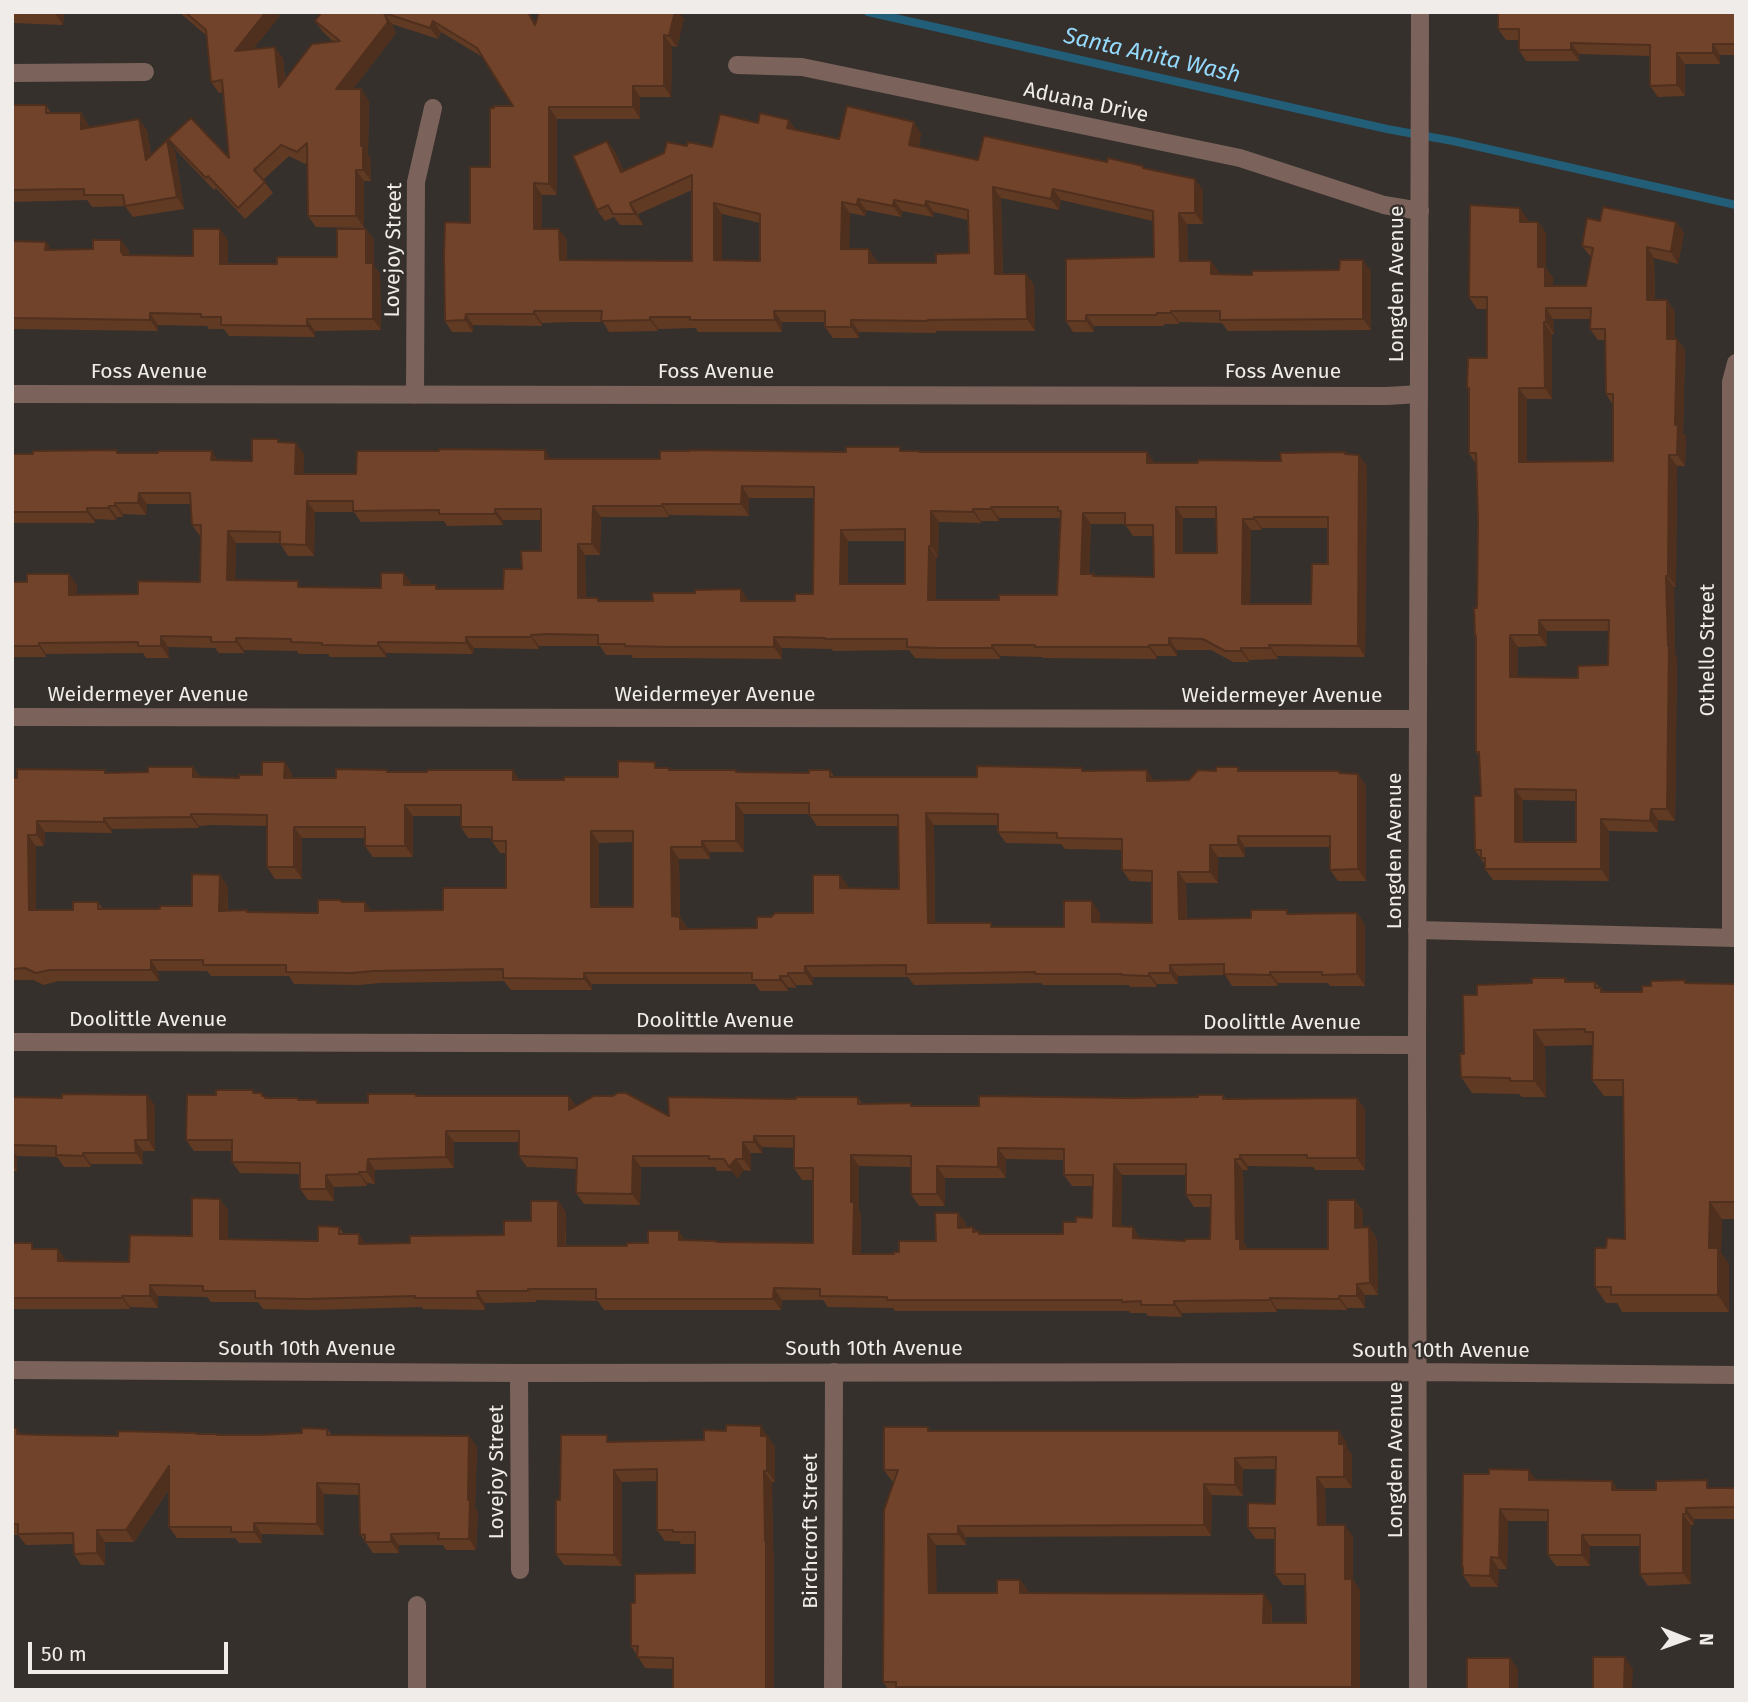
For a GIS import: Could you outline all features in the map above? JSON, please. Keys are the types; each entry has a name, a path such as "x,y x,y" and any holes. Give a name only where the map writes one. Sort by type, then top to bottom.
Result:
{"street":[{"name":"Longden Avenue","path":"1418,1690 1420,12"},
{"name":"Aduana Drive","path":"737,65 802,67 1240,158 1384,205 1420,211"},
{"path":"12,73 145,72"},
{"name":"Lovejoy Street","path":"415,395 416,182 433,108"},
{"name":"Othello Street","path":"1733,938 1731,382 1736,363"},
{"name":"Foss Avenue","path":"12,394 1419,394"},
{"name":"Weidermeyer Avenue","path":"12,717 1418,719"},
{"path":"1417,929 1733,938"},
{"name":"Doolittle Avenue","path":"12,1042 1417,1045"},
{"name":"South 10th Avenue","path":"12,1370 1736,1375"},
{"name":"Birchcroft Street","path":"833,1690 834,1372"},
{"name":"Lovejoy Street","path":"519,1373 520,1570"},
{"path":"416,1605 417,1690"}],"building":[{"path":"185,12 266,12 235,51 275,47 279,87 312,44 340,41 315,21 322,12 528,12 535,25 539,12 675,12 669,36 664,35 664,86 633,86 633,107 549,107 549,184 534,183 534,229 559,229 560,260 692,261 692,175 630,203 635,214 613,214 608,205 597,210 573,156 607,141 621,172 664,153 667,142 687,146 688,142 712,147 720,114 758,123 760,113 789,120 787,128 839,139 847,106 914,122 909,145 978,160 984,136 1107,162 1108,158 1195,179 1195,213 1179,213 1180,261 1211,261 1211,274 1252,275 1252,271 1339,270 1340,260 1363,260 1363,319 1220,320 1220,311 1171,311 1156,315 1086,315 1086,321 1066,321 1066,259 1154,257 1153,211 1053,189 1051,199 993,187 995,274 1026,274 1027,319 851,320 851,327 825,327 825,311 774,311 775,320 650,317 650,320 601,321 602,311 534,311 534,314 466,314 465,320 445,321 445,222 470,223 470,167 490,167 490,108 513,106 477,48 433,21 430,28 384,13 388,22 336,89 361,89 363,170 356,170 356,216 308,216 307,143 297,152 281,145 254,170 265,182 238,208 168,139 191,118 229,158 222,80 211,82 206,30","holes":["858,199 893,206 894,200 925,206 926,201 968,210 969,253 936,254 936,263 869,263 869,249 841,249 842,202 857,205","714,203 760,214 760,261 714,260"]},
{"path":"1498,12 1736,12 1736,44 1713,44 1713,53 1677,53 1677,85 1650,86 1650,45 1571,43 1571,50 1519,50 1519,29 1498,29"},
{"path":"13,105 46,105 46,113 81,113 81,129 139,119 146,160 167,140 177,197 125,206 123,195 84,195 84,189 12,190"},
{"path":"1470,205 1520,208 1520,222 1538,222 1538,267 1545,267 1545,286 1586,286 1593,248 1582,246 1587,218 1600,221 1603,207 1676,222 1671,252 1647,247 1647,300 1667,300 1667,339 1677,339 1677,455 1669,455 1666,576 1669,646 1667,809 1651,809 1650,821 1601,819 1601,869 1485,869 1485,858 1481,858 1481,850 1475,850 1474,796 1481,796 1479,752 1476,752 1474,608 1477,608 1478,520 1476,453 1469,453 1467,388 1468,358 1487,358 1487,297 1469,297","holes":["1546,308 1591,308 1590,329 1605,329 1606,394 1613,394 1613,461 1519,462 1519,388 1545,388","1539,620 1609,620 1608,665 1578,666 1578,678 1510,677 1510,635 1539,635","1515,789 1576,790 1576,842 1515,842"]},
{"path":"193,229 220,229 220,264 277,264 277,257 337,257 337,229 366,229 366,263 373,263 373,319 307,319 307,326 221,325 221,317 201,317 201,314 150,313 150,320 12,318 12,241 46,242 45,250 93,249 93,240 121,240 123,255 193,256"},
{"path":"252,439 278,439 278,442 296,443 295,474 356,474 357,451 439,449 545,450 545,459 660,459 660,451 846,452 846,447 900,447 900,451 919,452 1147,452 1147,463 1198,463 1198,460 1281,461 1280,453 1345,452 1359,455 1358,646 1269,645 1270,648 1225,651 1203,639 1169,638 1169,645 1149,647 992,645 992,648 937,648 907,647 907,639 774,637 774,647 670,647 598,644 598,635 548,634 531,637 466,637 466,643 378,642 378,646 322,645 291,642 291,639 236,638 236,642 211,642 211,637 161,636 161,646 138,646 138,642 39,643 39,646 12,646 12,582 27,582 27,574 69,574 69,595 138,594 138,581 200,582 201,525 192,525 190,493 139,493 138,503 115,503 115,506 108,508 87,508 87,512 12,512 12,454 33,454 33,451 212,451 211,460 252,461","holes":["742,486 814,487 813,594 795,594 795,601 741,601 741,589 652,593 653,601 598,601 598,598 578,598 578,544 592,544 593,506 741,504","307,501 353,501 353,511 439,510 439,514 495,514 495,509 541,509 541,551 521,551 522,569 504,569 503,589 436,589 436,585 404,585 404,573 381,573 381,588 298,587 298,581 227,580 228,531 280,532 280,544 306,545","1058,507 1058,511 1061,511 1057,595 999,595 999,600 928,600 931,511 973,512 973,509","1176,507 1216,507 1217,553 1176,553","1083,513 1125,513 1125,525 1153,525 1154,577 1093,576 1094,574 1081,574","1328,517 1328,564 1312,564 1311,604 1242,604 1243,519","905,529 905,584 840,584 841,530"]},
{"path":"618,761 655,762 655,768 669,770 809,773 809,770 830,770 830,777 977,777 977,766 1082,768 1082,771 1147,770 1147,781 1189,780 1198,770 1216,771 1216,767 1238,767 1238,771 1339,771 1358,774 1358,869 1330,870 1330,836 1238,836 1238,845 1210,845 1210,872 1178,872 1179,919 1251,918 1251,910 1287,910 1287,914 1357,913 1357,974 1224,974 1224,964 1170,965 1170,973 1149,973 1149,976 1035,972 906,974 906,965 805,966 805,973 788,973 788,976 780,976 780,980 752,980 752,973 584,973 584,979 503,978 503,969 286,972 286,965 203,965 203,960 151,960 151,970 50,970 36,973 25,968 12,969 12,778 17,778 17,769 105,770 105,773 148,772 148,767 193,767 193,777 239,778 239,775 262,775 262,762 285,762 284,778 336,778 336,769 387,772 513,770 513,780 618,777","holes":["736,803 809,803 809,815 898,815 899,889 840,888 840,875 813,875 813,913 775,913 771,917 757,917 757,928 680,929 680,917 672,916 671,847 702,847 702,841 736,841","405,805 461,805 461,827 492,827 492,841 506,841 506,888 443,888 443,910 365,911 365,902 318,900 318,913 219,911 220,875 192,874 192,906 98,909 98,902 73,902 73,910 29,910 28,835 37,835 37,821 104,822 104,818 191,817 191,814 267,815 267,867 294,867 294,827 365,827 365,846 405,846","926,813 998,814 998,832 1057,833 1057,838 1122,839 1122,870 1152,871 1152,923 1092,922 1092,901 1064,901 1064,927 991,927 991,923 928,923","591,831 633,831 633,907 591,907"]},
{"path":"1532,978 1595,982 1595,988 1601,988 1601,992 1642,992 1642,986 1651,986 1651,981 1685,980 1685,983 1736,984 1736,1202 1710,1202 1709,1248 1718,1248 1718,1295 1611,1295 1611,1287 1595,1287 1595,1248 1606,1248 1607,1238 1625,1239 1623,1080 1592,1080 1593,1032 1585,1032 1585,1029 1534,1030 1534,1081 1461,1077 1460,1054 1464,1054 1463,995 1477,995 1477,985 1532,983"},
{"path":"216,1090 253,1090 253,1093 262,1093 265,1098 298,1098 317,1100 317,1103 368,1103 368,1094 569,1096 569,1110 594,1096 626,1093 669,1116 668,1097 858,1097 858,1104 911,1103 911,1106 979,1106 979,1096 1128,1098 1223,1095 1223,1099 1357,1098 1357,1158 1240,1155 1240,1159 1235,1159 1236,1239 1240,1239 1240,1249 1328,1249 1328,1200 1355,1200 1355,1228 1369,1227 1370,1283 1357,1284 1357,1296 1339,1296 1339,1299 1174,1301 1174,1305 1141,1305 1141,1301 1122,1300 887,1300 887,1297 820,1296 820,1289 774,1288 773,1299 596,1299 596,1289 528,1289 477,1291 478,1298 415,1296 306,1299 255,1298 255,1291 203,1291 203,1286 150,1285 150,1296 12,1298 12,1243 32,1243 32,1249 58,1249 58,1261 129,1262 130,1235 192,1236 192,1198 220,1199 220,1239 318,1241 318,1226 339,1227 339,1234 359,1234 359,1244 410,1243 410,1236 504,1235 504,1221 531,1221 531,1201 558,1201 558,1246 627,1246 627,1243 648,1243 648,1231 679,1231 679,1240 813,1243 813,1168 794,1168 794,1136 754,1136 754,1142 743,1142 743,1159 736,1159 729,1167 724,1159 709,1159 709,1156 633,1156 632,1194 576,1193 577,1158 519,1156 519,1131 446,1131 446,1157 368,1159 367,1172 326,1175 326,1189 300,1189 300,1163 232,1162 232,1140 186,1140 187,1095 216,1095","holes":["998,1148 1064,1149 1064,1175 1093,1175 1092,1218 1076,1217 1076,1222 1063,1222 1063,1234 979,1234 979,1231 973,1232 973,1227 958,1228 958,1213 935,1213 936,1241 899,1241 899,1252 894,1254 853,1254 851,1155 911,1156 911,1194 937,1194 937,1166 998,1167","1114,1164 1186,1164 1186,1195 1211,1195 1210,1239 1185,1241 1133,1238 1133,1227 1113,1226"]},
{"path":"62,1094 147,1095 148,1140 135,1140 136,1153 83,1153 83,1156 56,1155 56,1146 12,1145 12,1097 62,1098"},
{"path":"726,1425 761,1426 761,1436 767,1436 767,1471 764,1471 766,1690 673,1690 673,1658 637,1657 638,1646 631,1646 631,1603 635,1603 635,1574 695,1573 695,1532 657,1530 657,1469 614,1470 614,1555 556,1554 556,1500 560,1500 561,1435 607,1435 607,1442 704,1440 704,1430 726,1431"},
{"path":"884,1427 928,1427 928,1431 1339,1431 1339,1444 1344,1444 1344,1477 1317,1477 1318,1525 1345,1525 1345,1579 1352,1579 1352,1687 896,1687 896,1682 883,1682 884,1510 898,1470 884,1470","holes":["1276,1457 1275,1504 1248,1503 1248,1528 1275,1528 1275,1574 1305,1574 1306,1623 1263,1623 1264,1594 1020,1593 1020,1580 997,1580 997,1593 929,1593 928,1534 958,1534 958,1526 1204,1525 1204,1484 1235,1485 1235,1458"]},
{"path":"12,1428 17,1428 17,1434 41,1435 118,1436 118,1431 260,1435 302,1433 302,1428 327,1429 327,1435 469,1436 469,1539 438,1539 439,1533 391,1534 391,1542 365,1542 365,1535 360,1534 359,1484 317,1483 317,1524 254,1523 254,1532 231,1532 231,1527 169,1527 169,1466 126,1530 97,1530 97,1553 74,1554 73,1533 18,1534 18,1524 12,1524"},
{"path":"1489,1469 1529,1470 1529,1480 1612,1481 1612,1490 1656,1490 1656,1481 1707,1480 1707,1488 1736,1488 1736,1507 1686,1508 1686,1514 1683,1514 1683,1573 1640,1574 1640,1535 1582,1535 1582,1555 1548,1555 1548,1510 1500,1509 1499,1558 1491,1557 1490,1576 1463,1575 1463,1474 1489,1474"},
{"path":"1593,1657 1625,1657 1624,1690 1593,1690"},
{"path":"1467,1658 1510,1658 1510,1690 1467,1690"}],"waterway":[{"name":"Santa Anita Wash","path":"868,12 1736,205"}]}
